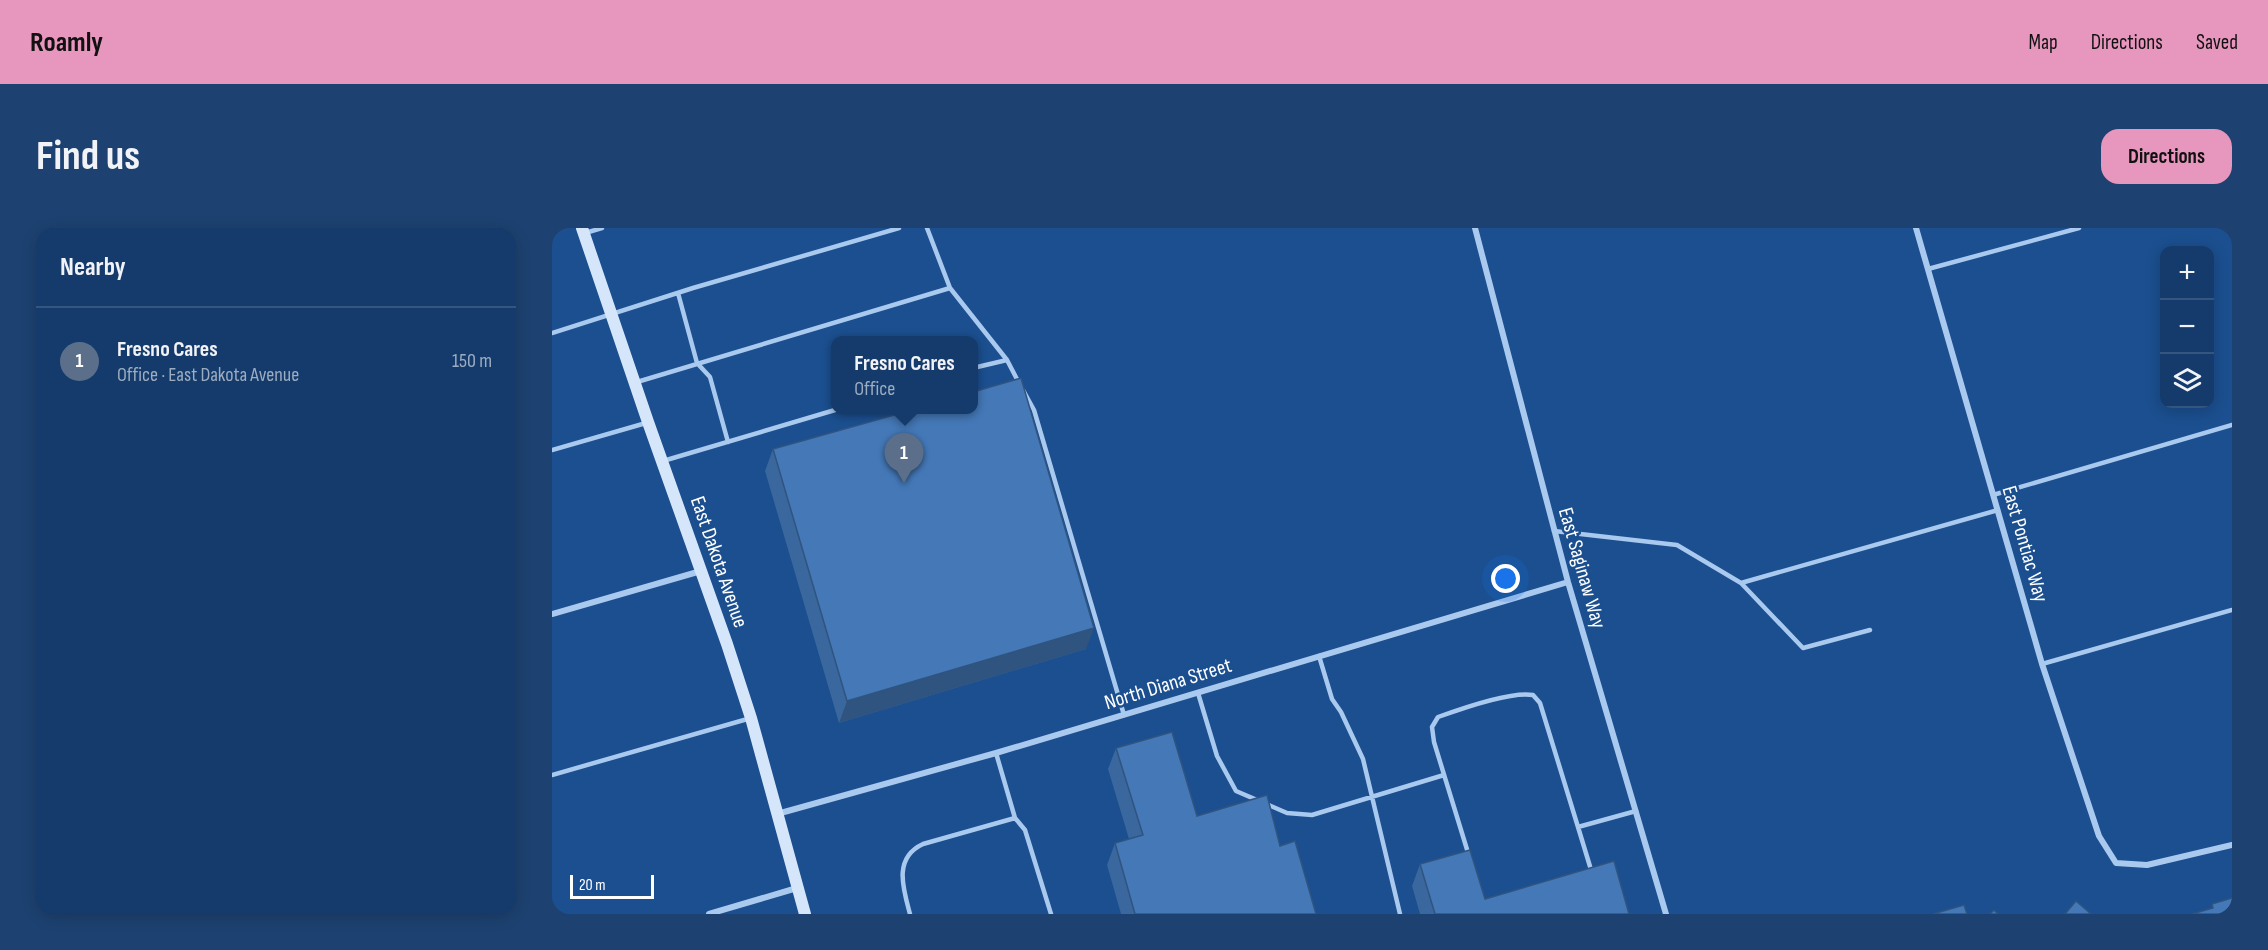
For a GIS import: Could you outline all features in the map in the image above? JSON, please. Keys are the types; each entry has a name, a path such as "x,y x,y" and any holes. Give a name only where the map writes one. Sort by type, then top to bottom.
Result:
{"street":[{"name":"East Saginaw Way","path":"1475,228 1568,582 1666,914"},
{"name":"East Pontiac Way","path":"1916,228 2042,664 2099,836 2116,863 2147,865 2232,845"},
{"name":"East Dakota Avenue","path":"583,231 751,718 805,914"},
{"path":"552,614 702,571"},
{"name":"North Diana Street","path":"776,814 996,753 1568,582"},
{"path":"709,914 797,888"}],"lane":[{"path":"583,231 602,228"},
{"path":"552,333 899,228"},
{"path":"927,228 950,288 1007,360 1034,410 1125,715"},
{"path":"1928,269 2079,228"},
{"path":"635,383 950,288"},
{"path":"678,293 697,363 710,377 728,442"},
{"path":"978,367 1007,360"},
{"path":"663,461 831,411"},
{"path":"552,450 648,422"},
{"path":"1993,495 2232,425"},
{"path":"1741,583 1998,510"},
{"path":"1554,531 1677,545 1741,583 1803,648 1870,630"},
{"path":"2042,664 2232,610"},
{"path":"1319,656 1332,699 1341,712 1363,759 1400,914"},
{"path":"1197,693 1216,756 1236,791 1287,813 1312,815 1444,775"},
{"path":"1472,866 1432,727 1438,717 1524,693 1533,695 1544,715 1593,878"},
{"path":"552,775 751,718"},
{"path":"996,753 1015,818 1024,830 1051,914"},
{"path":"1578,827 1636,811"},
{"path":"910,914 903,890 903,870 906,857 912,849 1015,818"}],"building":[{"path":"1021,378 1094,628 847,701 773,449 898,414 978,414 978,391"},
{"path":"1172,732 1197,816 1267,795 1280,846 1295,841 1316,914 1135,914 1115,843 1143,835 1116,748"},
{"path":"1470,850 1485,899 1614,861 1629,914 1435,914 1420,864"},
{"path":"2232,898 2232,914 2192,914 2213,908 2212,904"},
{"path":"2076,901 2091,914 2065,914"},
{"path":"1964,905 1967,914 1933,914"}],"place":[{"name":"Fresno Cares","path":"904,483"}]}
